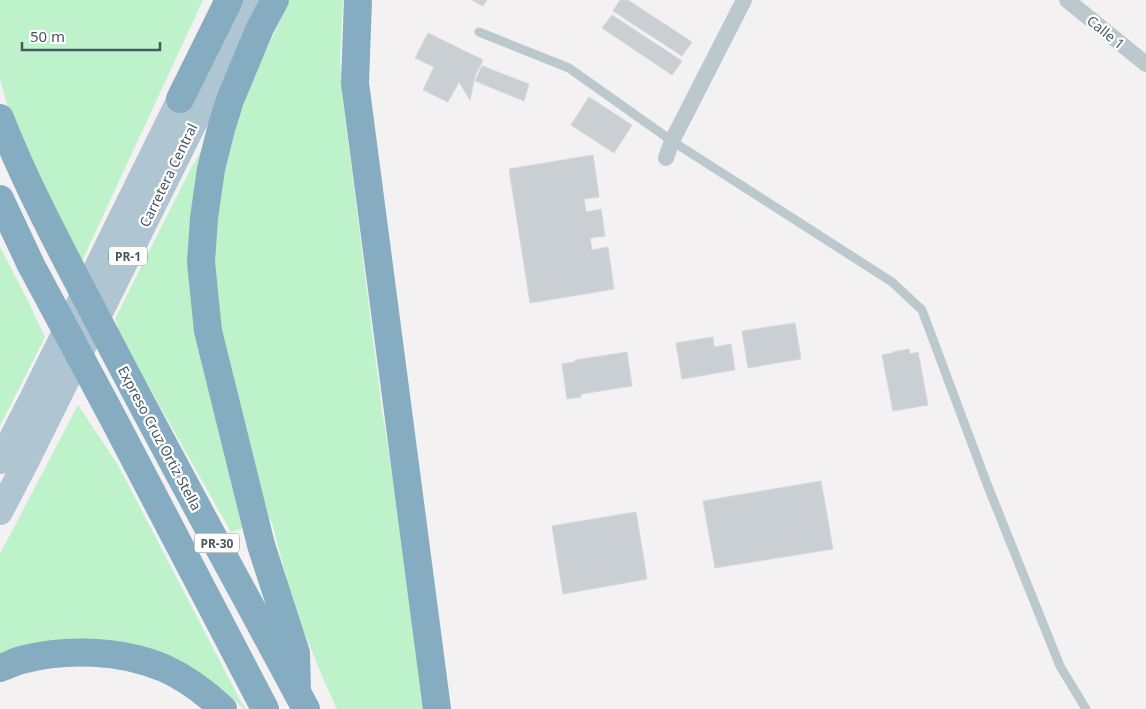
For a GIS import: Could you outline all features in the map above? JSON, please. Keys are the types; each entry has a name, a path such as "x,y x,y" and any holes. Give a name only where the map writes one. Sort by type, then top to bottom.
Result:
{"highway":[{"path":"180,99 213,0"},
{"name":"Carretera Central","path":"180,99 229,0"},
{"path":"274,0 256,37 230,100 221,129 211,169 204,218 201,262 208,331 261,546 296,652 302,700"},
{"path":"358,0 355,83 437,709"},
{"name":"Expreso Cruz Ortiz Stella","path":"0,118 27,183 59,245 137,395 302,700"},
{"name":"PR-30","path":"0,199 31,265 265,709"},
{"path":"0,668 20,660 72,653 104,654 135,659 164,668 194,685 223,709"}],"main road":[{"name":"Carretera Central","path":"0,512 255,0"},
{"name":"Carretera Central","path":"0,461 180,99"}],"street":[{"path":"666,158 672,141 744,0"},
{"name":"Calle 1","path":"1066,0 1146,64"}],"lane":[{"path":"479,32 569,68 672,141 892,282 922,310 987,484 1060,666 1086,709"}],"green space":[{"path":"0,0 203,0 82,261 61,223 8,108 0,79"},
{"path":"290,0 343,0 340,60 344,110 382,410 412,600 426,709 337,709 304,632 289,587 272,523 264,510 221,332 214,265 217,208 225,158 240,111"},
{"path":"202,149 205,151 196,198 247,527 231,532 117,330 118,326 115,319"},
{"path":"0,247 45,337 0,426"},
{"path":"78,405 118,465 246,709 200,674 0,655 0,554"}],"building":[{"path":"472,0 487,0 483,6"},
{"path":"620,0 628,0 692,42 682,56 613,11"},
{"path":"612,15 682,61 672,75 602,28"},
{"path":"428,33 483,60 475,76 470,100 459,82 448,102 423,90 434,67 415,58"},
{"path":"482,66 529,84 524,101 475,81"},
{"path":"589,97 632,125 614,153 571,125"},
{"path":"593,155 599,197 584,199 586,212 601,209 605,236 590,238 592,250 608,247 614,289 530,303 509,169"},
{"path":"795,323 801,359 748,368 742,331"},
{"path":"713,337 714,347 731,344 735,370 682,379 676,343"},
{"path":"909,349 910,354 918,352 928,405 893,411 882,355"},
{"path":"627,352 632,386 581,394 581,397 567,399 562,364 575,362 575,360"},
{"path":"821,481 833,549 715,568 703,501"},
{"path":"636,512 647,579 563,594 552,526"}]}
